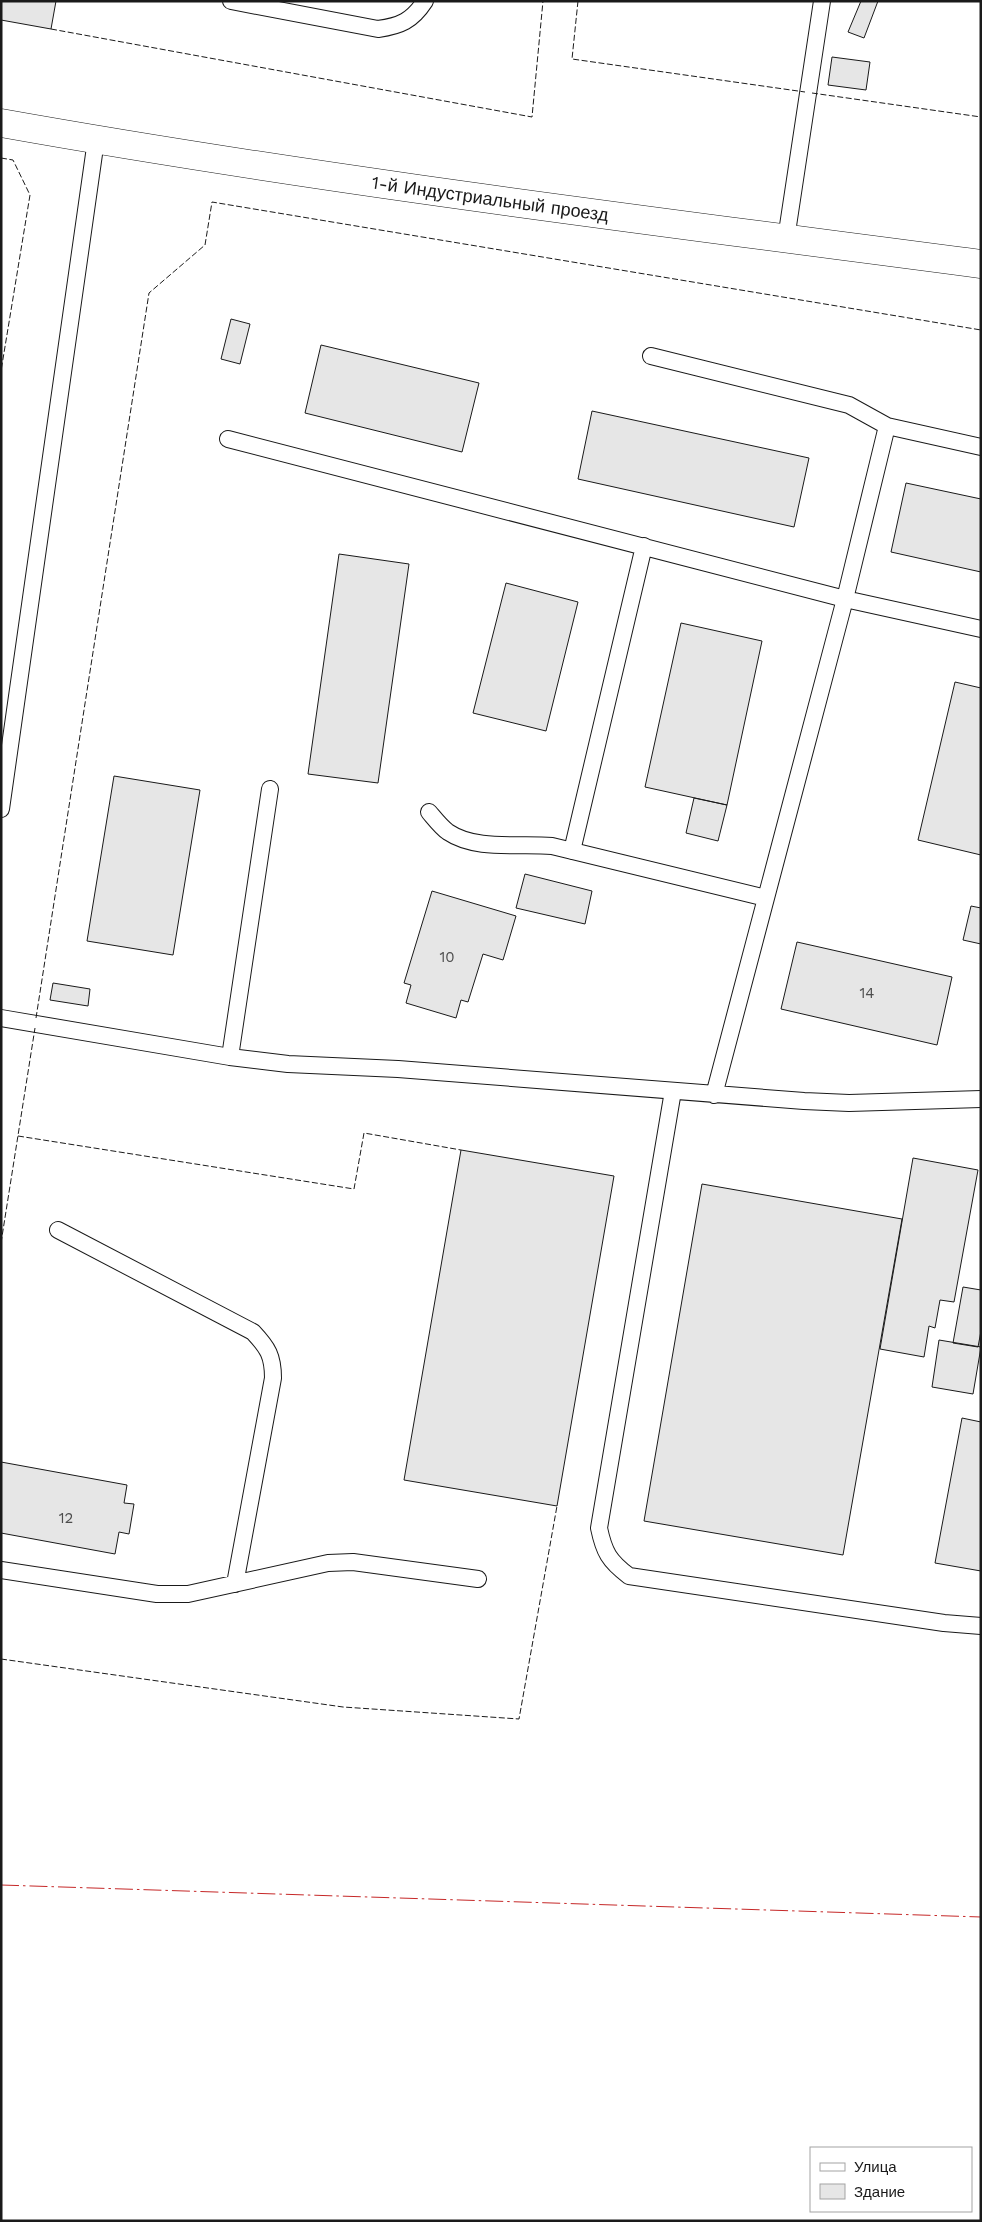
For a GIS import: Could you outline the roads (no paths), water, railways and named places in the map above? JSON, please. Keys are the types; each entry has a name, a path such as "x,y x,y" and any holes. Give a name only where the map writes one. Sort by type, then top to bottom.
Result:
{"street":[{"name":"1-й Индустриальный проезд","path":"1,123 96,140 430,190 981,264"}],"lane":[{"path":"230,1 378,28 397,26 416,14 425,1"},
{"path":"786,239 822,1"},
{"path":"1,809 96,140"},
{"path":"652,356 849,405 887,426 981,447"},
{"path":"714,1095 887,426"},
{"path":"228,439 844,598 981,629"},
{"path":"572,851 644,546"},
{"path":"230,1056 270,789"},
{"path":"429,812 447,831 462,839 490,845 527,843 552,846 766,898"},
{"path":"1,1018 288,1064 398,1069 673,1092 849,1103 981,1099"},
{"path":"673,1092 599,1528 603,1548 614,1565 629,1576 934,1622 981,1626"},
{"path":"58,1230 253,1332 265,1344 273,1361 273,1378 235,1584"},
{"path":"1,1570 157,1594 188,1594 328,1563 353,1562 478,1579"}]}
